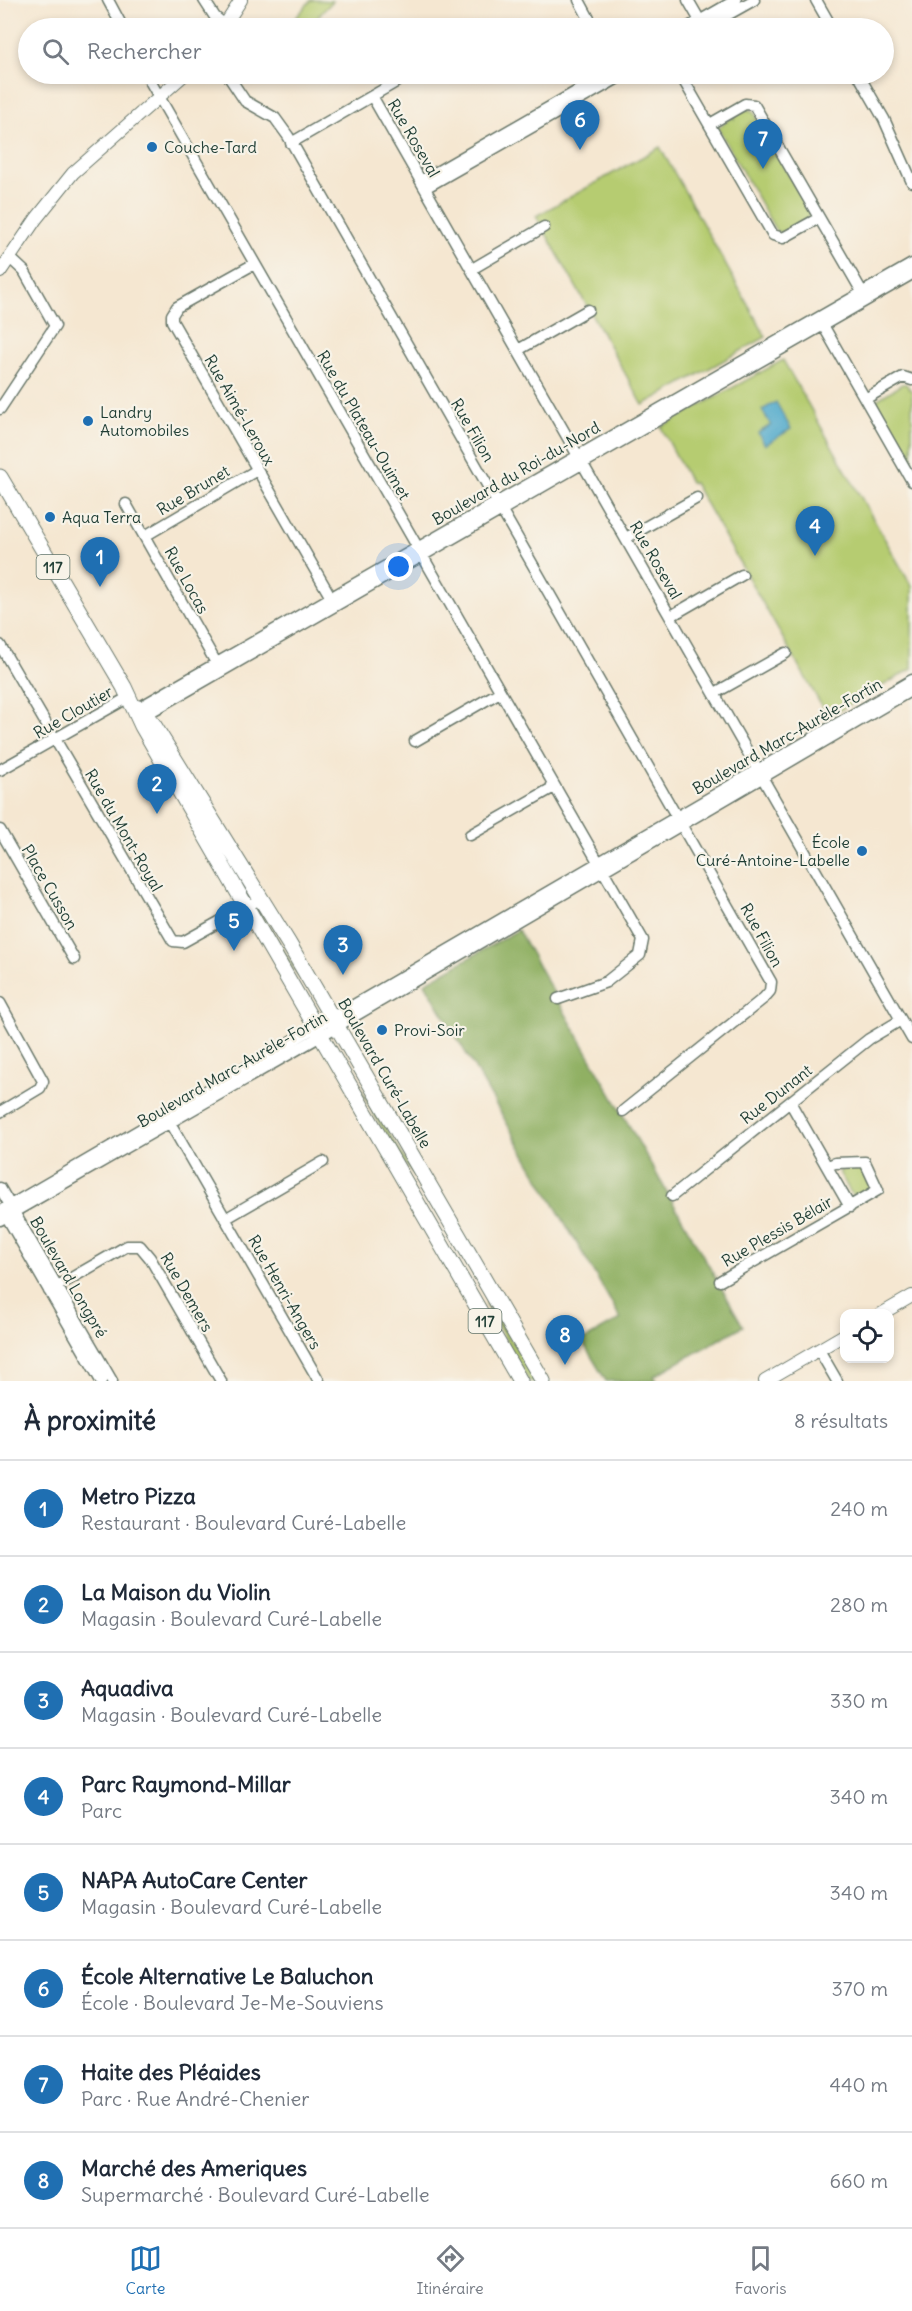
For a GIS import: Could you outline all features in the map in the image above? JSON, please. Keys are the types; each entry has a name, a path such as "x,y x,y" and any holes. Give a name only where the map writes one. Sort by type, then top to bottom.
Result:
{"main road":[{"name":"Boulevard Curé-Labelle","path":"0,477 138,710 245,907 520,1381"},
{"name":"Boulevard Curé-Labelle","path":"138,710 262,898 543,1381"}],"street":[{"path":"108,0 118,18"},
{"path":"204,0 216,18"},
{"path":"230,18 241,0"},
{"path":"579,0 589,18"},
{"path":"688,0 698,18"},
{"path":"713,18 736,0"},
{"path":"719,18 754,0"},
{"path":"816,0 826,18"},
{"name":"Rue du Plateau-Ouimet","path":"151,84 643,940 642,953 606,982 558,999"},
{"path":"0,272 49,202 73,173 173,84"},
{"name":"Rue Filion","path":"233,84 243,99 275,118 291,143 680,821 771,987 759,1002 623,1111"},
{"path":"291,143 393,84"},
{"path":"423,184 590,84"},
{"path":"423,184 604,84"},
{"path":"686,84 775,236 783,238 819,218"},
{"path":"864,84 884,119 912,182"},
{"name":"Rue Roseval","path":"372,96 912,1039"},
{"path":"710,124 745,104 754,105 864,296"},
{"path":"472,269 543,227"},
{"path":"0,409 56,326 24,271 10,258"},
{"name":"Rue Aimé-Leroux","path":"254,264 180,305 172,318 174,327 332,601"},
{"name":"Boulevard du Roi-du-Nord","path":"138,710 219,667 821,321 912,264"},
{"name":"Boulevard du Roi-du-Nord","path":"864,296 912,274"},
{"path":"518,350 588,310"},
{"path":"821,321 912,481"},
{"path":"865,399 903,377 912,381"},
{"name":"Rue Brunet","path":"145,536 257,470"},
{"path":"626,538 698,498"},
{"name":"Rue Locas","path":"126,504 219,667"},
{"path":"671,616 742,575"},
{"name":"Rue du Mont-Royal","path":"0,645 3,659 54,739 173,942 183,942 262,898"},
{"path":"715,693 786,653"},
{"name":"Boulevard Marc-Aurèle-Fortin","path":"5,1211 680,821 912,680"},
{"name":"Boulevard Marc-Aurèle-Fortin","path":"760,773 912,690"},
{"path":"415,741 500,692"},
{"name":"Rue Cloutier","path":"0,770 54,739 138,710"},
{"path":"470,835 554,787"},
{"name":"Place Cusson","path":"0,830 74,959"},
{"path":"0,1112 38,1090 43,1081 1,1008"},
{"name":"Rue Dunant","path":"672,1196 872,1037 901,1020"},
{"name":"Rue Plessis Bélair","path":"790,1102 850,1207"},
{"name":"Rue Henri-Angers","path":"167,1119 319,1381"},
{"path":"225,1219 323,1162"},
{"name":"Rue Plessis Bélair","path":"720,1281 878,1190 869,1167 862,1162 835,1163 828,1166"},
{"name":"Boulevard Longpré","path":"0,1188 5,1211 112,1381"},
{"name":"Rue Demers","path":"53,1288 127,1246 140,1246 147,1253 221,1381"},
{"name":"Boulevard Longpré","path":"53,1288 101,1381"},
{"path":"890,1309 912,1296"},
{"path":"765,1381 840,1337"},
{"path":"819,1350 837,1381"}],"green space":[{"path":"311,0 333,1 317,18 296,18"},
{"path":"746,109 753,111 810,213 806,220 781,233 776,231 718,128"},
{"path":"660,147 766,337 643,405 536,216"},
{"path":"783,360 912,587 912,669 828,717 694,483 690,482 661,427"},
{"path":"902,384 906,384 912,392 912,469 875,401"},
{"path":"260,913 300,977 272,941 257,915"},
{"path":"518,930 743,1326 654,1376 657,1381 606,1381 582,1341 621,1319 425,983"},
{"path":"355,1080 419,1181 395,1152"},
{"path":"861,1168 871,1187 859,1195 852,1195 839,1172 843,1169"},
{"path":"485,1303 508,1334 535,1381 529,1381"}],"water":[{"path":"776,402 791,429 765,445 758,433 771,425 762,410"}],"place":[{"name":"Couche-Tard","path":"152,147"},
{"name":"École Alternative Le Baluchon","path":"580,150"},
{"name":"Haite des Pléaides","path":"763,169"},
{"name":"Landry Automobiles","path":"88,421"},
{"name":"Aqua Terra","path":"50,517"},
{"name":"Parc Raymond-Millar","path":"815,556"},
{"name":"Metro Pizza","path":"100,587"},
{"name":"La Maison du Violin","path":"157,814"},
{"name":"École Curé-Antoine-Labelle","path":"862,851"},
{"name":"NAPA AutoCare Center","path":"234,951"},
{"name":"Aquadiva","path":"343,975"},
{"name":"Provi-Soir","path":"382,1030"},
{"name":"Marché des Ameriques","path":"565,1365"}]}
